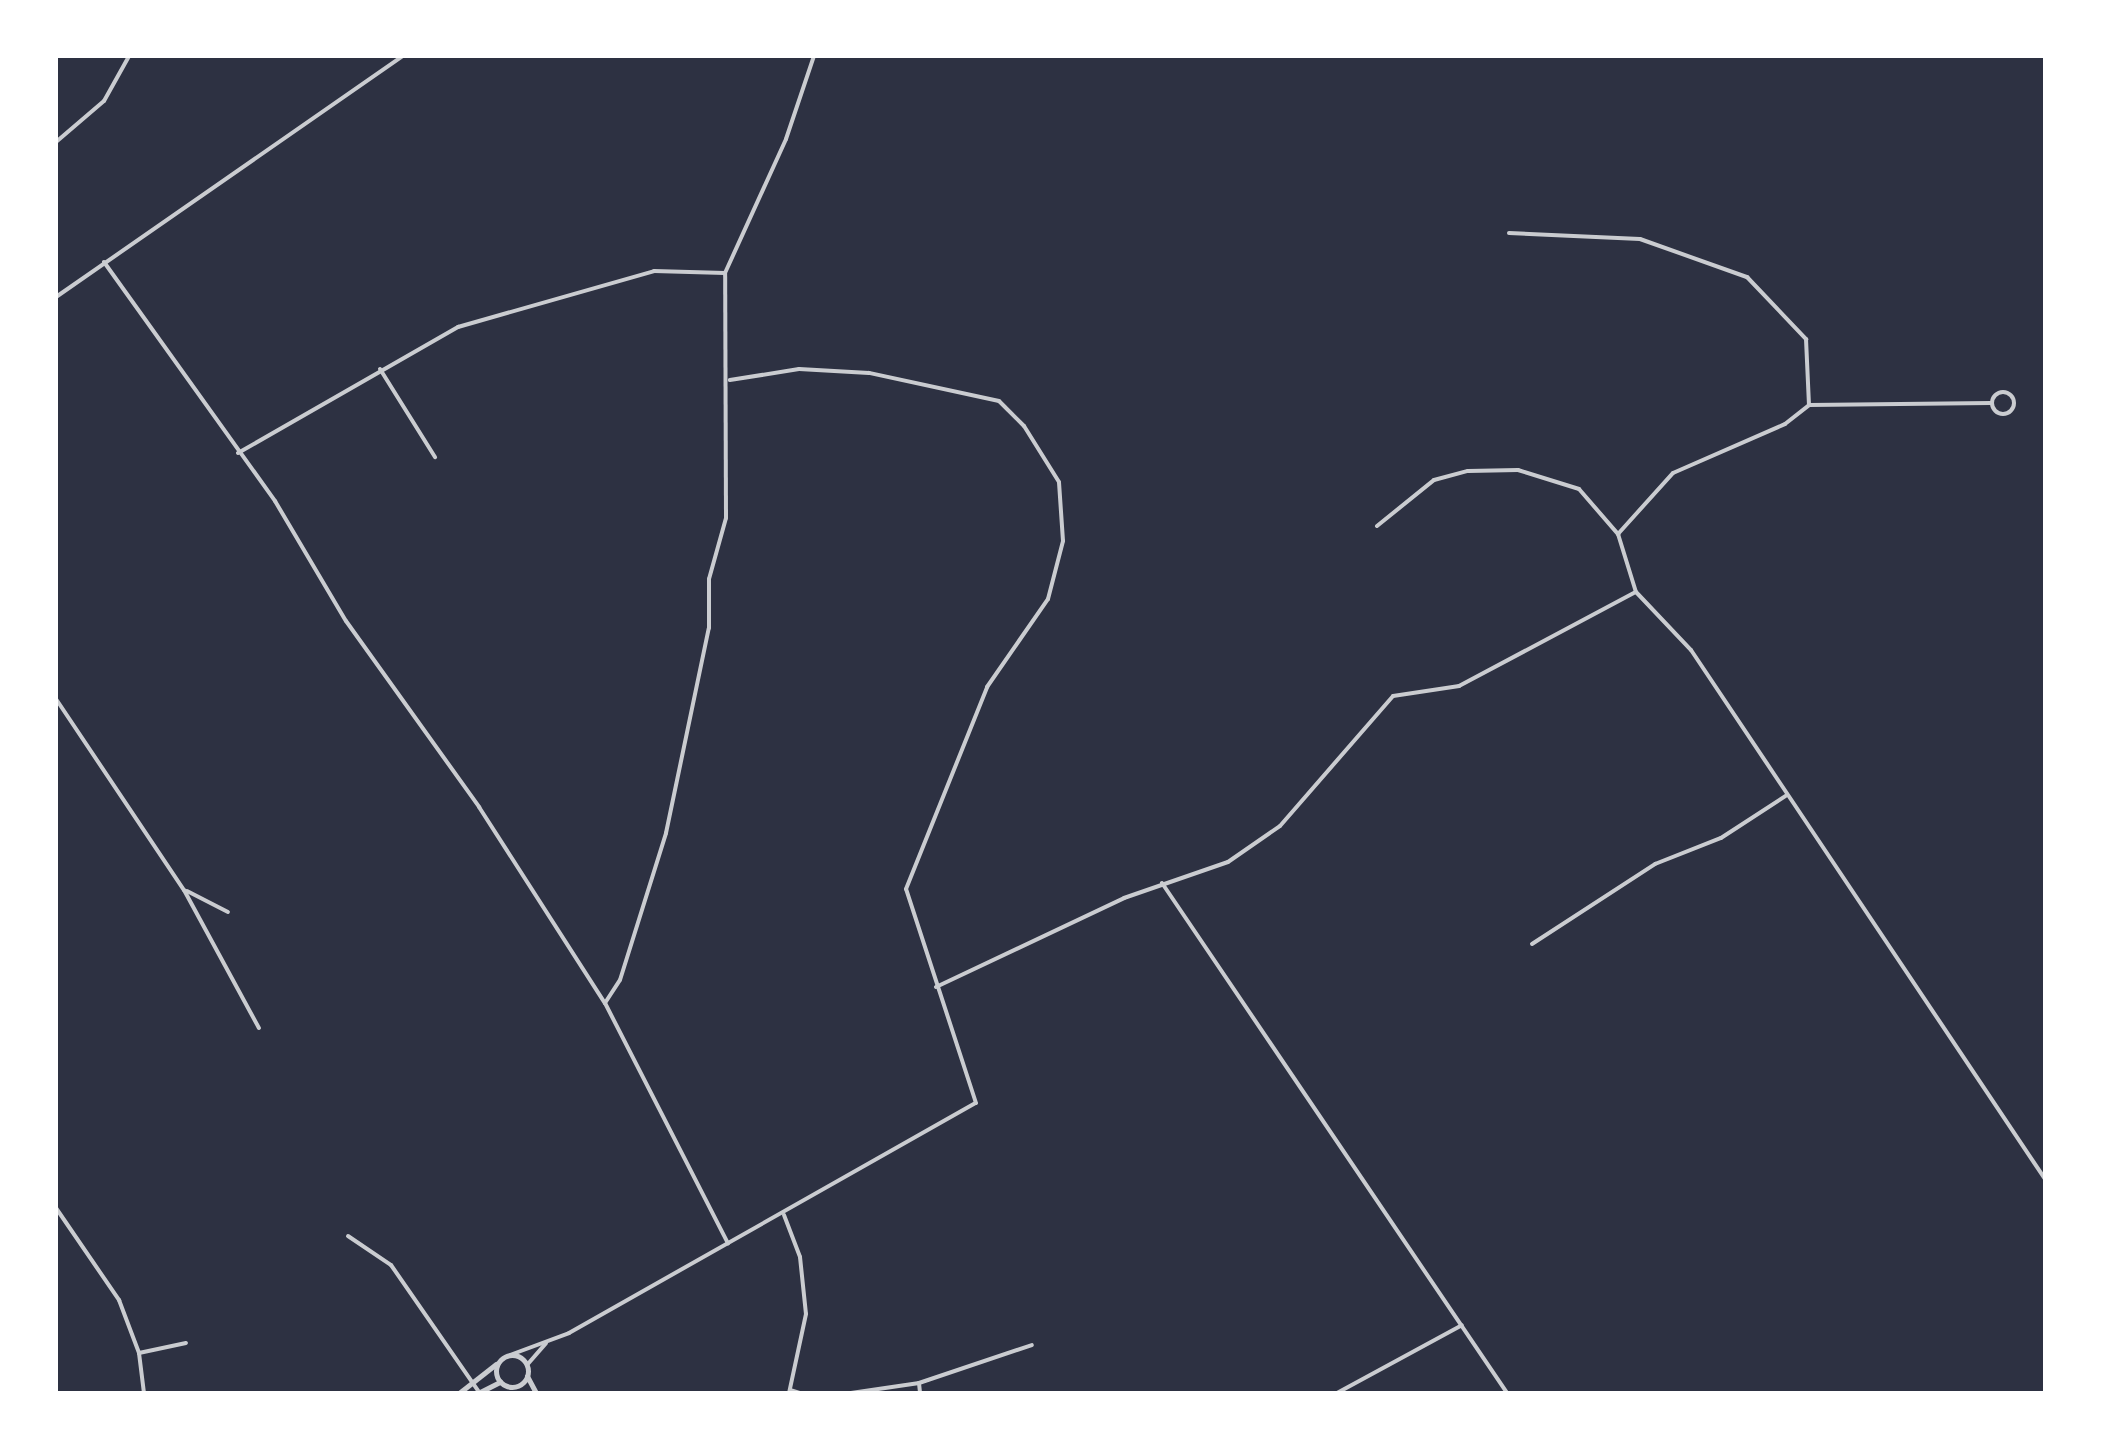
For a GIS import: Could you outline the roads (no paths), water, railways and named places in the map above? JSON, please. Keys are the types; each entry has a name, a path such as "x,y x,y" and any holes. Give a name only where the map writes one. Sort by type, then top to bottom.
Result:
{"street":[{"path":"56,142 104,101 129,56"},
{"path":"56,297 402,56"},
{"path":"605,1003 620,980 666,833 688,703 706,649 709,579 726,518 730,380 720,331 725,273 786,139 814,56"},
{"path":"1509,233 1640,239 1747,277 1806,339 1809,405"},
{"path":"104,262 238,453 605,1003 728,1243"},
{"path":"238,453 458,327 654,271 725,273"},
{"path":"380,369 435,457"},
{"path":"459,1393 499,1360 548,1342 784,1215 972,1108 977,1093 936,987 906,889 987,687 1048,599 1063,541 1059,482 1024,426 999,401 869,373 799,369 730,380"},
{"path":"1618,534 1673,473 1785,424 1809,405 1991,403 2003,391 2014,403 2002,414 1991,403"},
{"path":"1377,526 1434,480 1505,469 1574,484 1618,534 1636,592 1691,650 2045,1179"},
{"path":"936,987 1162,883 1228,862 1280,826 1393,696 1459,686 1636,592"},
{"path":"56,699 184,890 259,1028"},
{"path":"1532,944 1655,864 1721,838 1787,795"},
{"path":"1162,883 1507,1393"},
{"path":"184,890 228,912"},
{"path":"56,1208 119,1300 139,1353 144,1393"},
{"path":"784,1215 800,1257 806,1314 790,1392 800,1393"},
{"path":"348,1236 391,1265 478,1392 500,1382"},
{"path":"1337,1393 1462,1325"},
{"path":"536,1393 527,1376 527,1365 548,1342"},
{"path":"139,1353 186,1343"},
{"path":"851,1393 919,1383 1032,1345"},
{"path":"510,1355 527,1365"},
{"path":"499,1360 500,1382"},
{"path":"510,1387 527,1376"},
{"path":"500,1382 518,1393"},
{"path":"919,1383 920,1393"}]}
